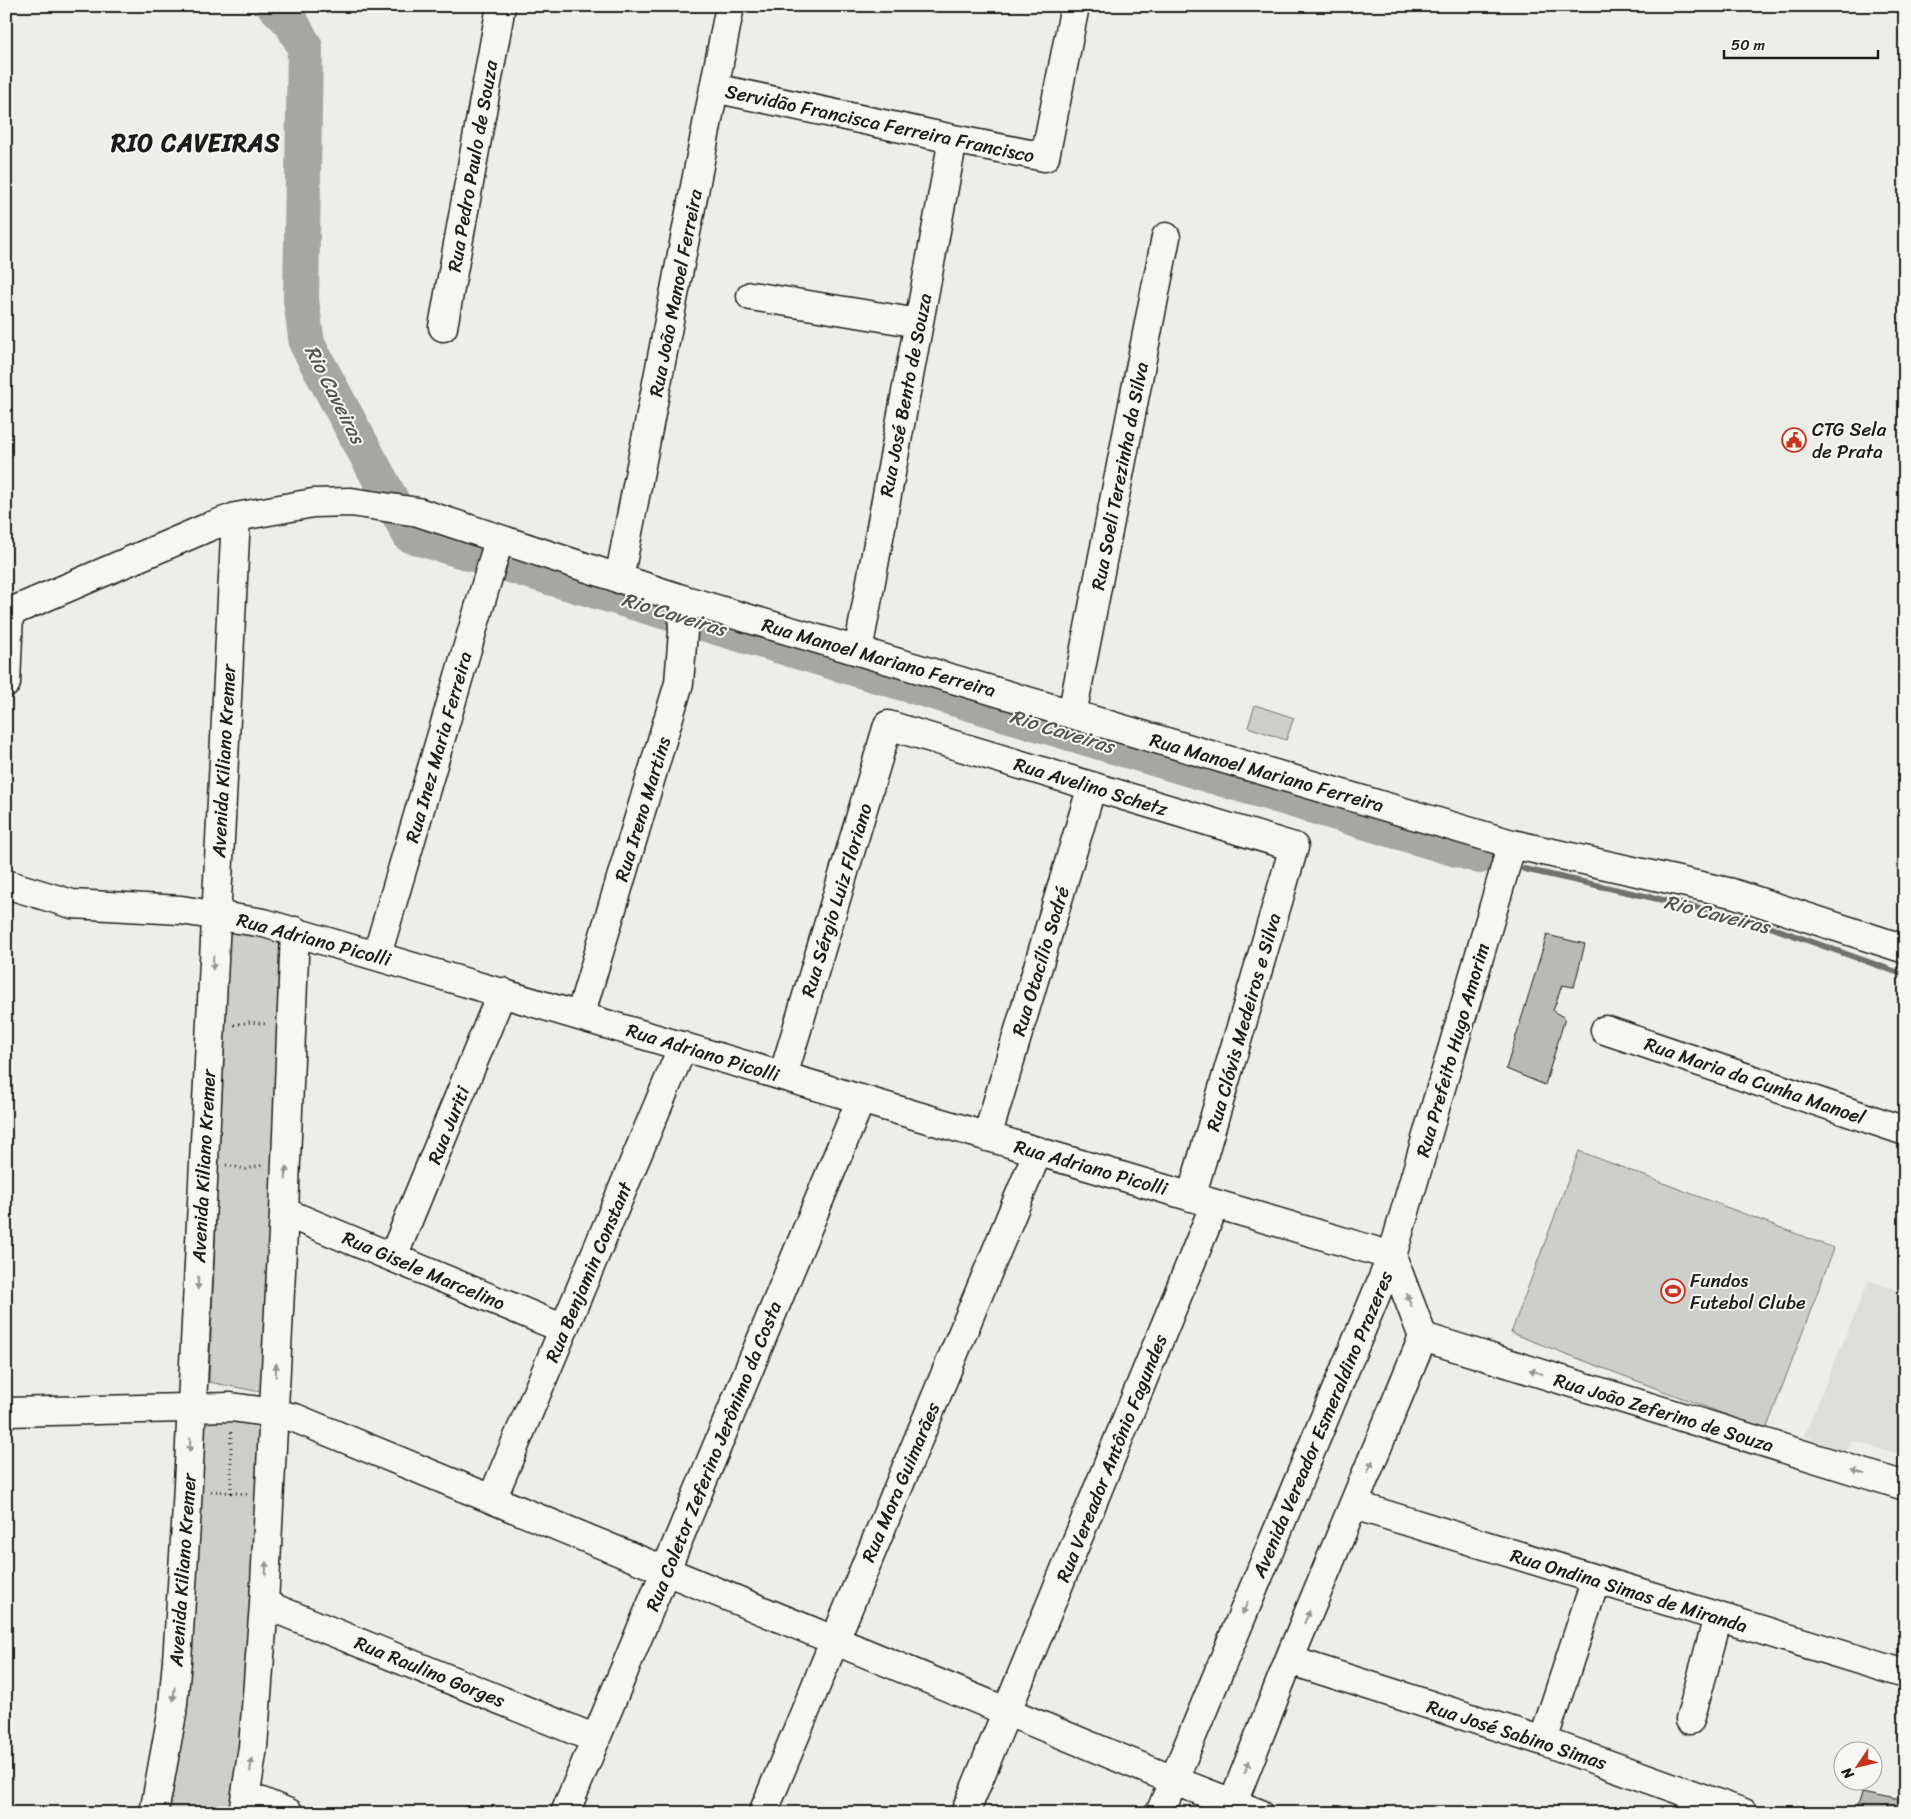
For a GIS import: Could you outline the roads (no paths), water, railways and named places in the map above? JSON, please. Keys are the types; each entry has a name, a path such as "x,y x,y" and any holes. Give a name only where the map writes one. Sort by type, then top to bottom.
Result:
{"street":[{"name":"Rua Pedro Paulo de Souza","path":"443,327 501,6"},
{"name":"Rua João Manoel Ferreira","path":"619,579 730,6"},
{"name":"Servidão Francisca Ferreira Francisco","path":"714,88 1045,157 1075,6"},
{"name":"Rua José Bento de Souza","path":"858,652 953,139"},
{"name":"Rua Soeli Terezinha da Silva","path":"1072,714 1166,237"},
{"path":"751,296 919,323"},
{"name":"Rua Manoel Mariano Ferreira","path":"7,614 236,517 313,503 351,502 418,512 498,543 619,579 682,601 1512,844 1732,893 1905,949"},
{"name":"Avenida Kiliano Kremer","path":"154,1813 174,1696 188,1489 236,517"},
{"name":"Rua Inez Maria Ferreira","path":"377,955 498,543"},
{"name":"Rua Ireno Martins","path":"580,1016 679,683 682,601"},
{"path":"6,683 7,614"},
{"name":"Rua Avelino Schetz","path":"888,725 1294,847"},
{"name":"Rua Sérgio Luiz Floriano","path":"783,1076 888,725"},
{"name":"Rua Otacílio Sodré","path":"988,1137 1092,786"},
{"name":"Rua Prefeito Hugo Amorim","path":"1392,1256 1512,844"},
{"name":"Rua Clóvis Medeiros e Silva","path":"1203,1200 1294,847"},
{"name":"Rua Adriano Picolli","path":"6,884 72,904 181,910 215,914 295,931 1392,1256"},
{"path":"289,1813 245,1804 259,1680 264,1604 287,1151 295,931"},
{"name":"Rua Juriti","path":"393,1257 502,992"},
{"name":"Rua Maria da Cunha Manoel","path":"1605,1030 1905,1131"},
{"name":"Rua Benjamin Constant","path":"492,1499 683,1046"},
{"name":"Rua Coletor Zeferino Jerônimo da Costa","path":"565,1813 861,1099"},
{"name":"Rua Mora Guimarães","path":"763,1813 1038,1151"},
{"name":"Rua Vereador Antônio Fagundes","path":"965,1813 1007,1711 1203,1200"},
{"name":"Rua Gisele Marcelino","path":"284,1212 564,1329"},
{"name":"Avenida Vereador Esmeraldino Prazeres","path":"1392,1256 1423,1337"},
{"name":"Avenida Vereador Esmeraldino Prazeres","path":"1160,1813 1392,1256"},
{"path":"1231,1808 1289,1660 1423,1337"},
{"name":"Rua João Zeferino de Souza","path":"1423,1337 1905,1486"},
{"path":"6,1412 231,1407 274,1413 312,1424 1173,1780 1231,1808 1258,1813"},
{"name":"Rua Ondina Simas de Miranda","path":"1354,1505 1905,1674"},
{"path":"1543,1741 1596,1579"},
{"name":"Rua Raulino Gorges","path":"264,1604 596,1739"},
{"path":"1690,1720 1718,1617"},
{"name":"Rua José Sabino Simas","path":"1289,1660 1543,1741 1744,1813"}],"waterway":[{"name":"Rio Caveiras","path":"275,6 291,22 305,47 301,300 307,344 410,535 1480,856"},
{"name":"Rio Caveiras","path":"1524,869 1748,919 1905,975"}],"place":[{"name":"CTG Sela de Prata","path":"1794,440"},
{"name":"Fundos Futebol Clube","path":"1673,1291"}],"district":[{"name":"RIO CAVEIRAS","path":"196,143"}]}
